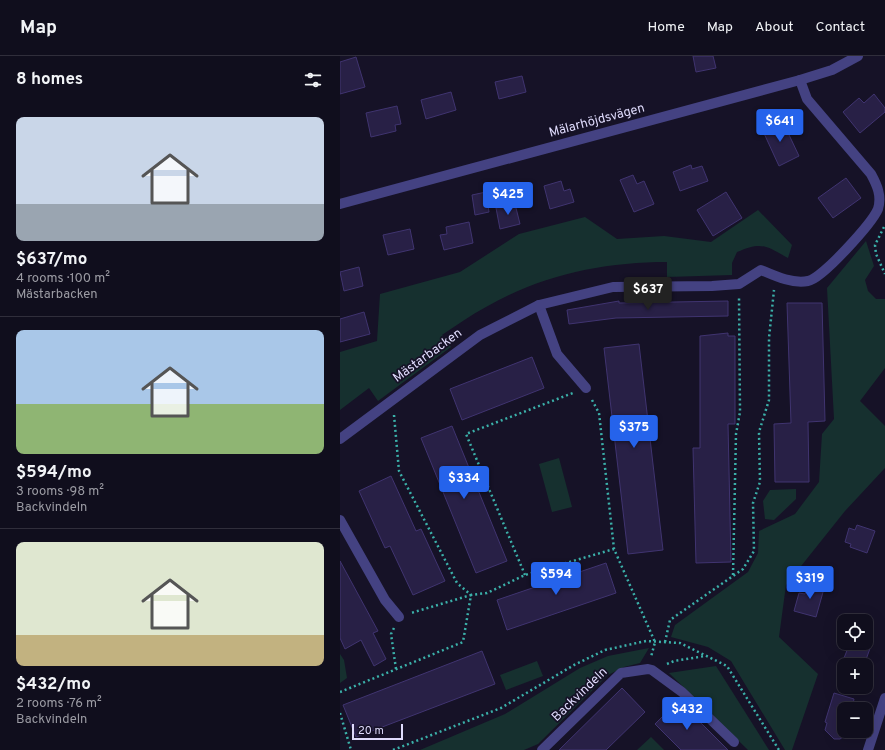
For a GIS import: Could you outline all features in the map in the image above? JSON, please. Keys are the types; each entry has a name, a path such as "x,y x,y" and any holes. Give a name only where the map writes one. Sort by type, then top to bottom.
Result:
{"street":[{"name":"Mälarhöjdsvägen","path":"340,204 800,80 832,70 858,56"},
{"name":"Mästarbacken","path":"340,439 393,398 480,335 539,304 613,287 712,286 739,284 761,270 776,276 800,281 809,281 817,278 848,246 874,215 880,198 878,186 871,174 807,99 800,80"},
{"path":"539,304 557,354 586,388"},
{"path":"340,520 385,600 399,617"},
{"path":"652,670 682,692 734,742"},
{"name":"Backvindeln","path":"542,750 621,673 652,670"},
{"path":"868,750 885,698"}],"path":[{"path":"885,225 875,245 876,254 885,274"},
{"path":"665,642 670,620 743,568 754,551 753,504 760,482 759,432 769,400 769,338 776,276"},
{"path":"733,575 736,434 740,412 739,284"},
{"path":"525,575 466,434 586,388 599,414 614,549 655,642"},
{"path":"393,398 399,471 457,583 471,596"},
{"path":"396,669 391,634 399,617 471,596 487,593 525,575 614,549"},
{"path":"340,692 463,642 471,596"},
{"path":"393,750 501,708 574,665 605,650 646,641 680,643 727,666 779,750"},
{"path":"652,670 674,661 706,656"},
{"path":"340,713 351,750"}],"green space":[{"path":"758,210 792,245 788,258 764,246 758,246 737,252 732,263 732,275 667,277 667,262 643,263 574,272 529,286 475,313 442,335 451,347 378,401 369,388 340,410 340,352 377,341 380,294 460,272 519,234 585,217 617,239 664,236 711,242"},
{"path":"866,241 874,266 865,280 868,291 876,299 885,299 885,368 860,401 885,426 885,468 845,511 786,585 779,637 818,674 792,750 785,750 731,661 708,647 671,637 675,625 748,572 758,553 759,531 795,514 819,482 822,434 834,419 827,288"},
{"path":"559,458 572,507 552,512 539,464"},
{"path":"796,489 796,499 774,520 765,519 763,501 770,490"},
{"path":"649,648 640,663 624,667 608,675 538,744 524,750 420,750 505,714 580,668 608,656"},
{"path":"340,654 344,660 347,678 340,683"},
{"path":"537,661 543,676 506,690 500,675"},
{"path":"716,666 769,750 748,750 669,673"},
{"path":"651,737 664,750 637,750"}],"building":[{"path":"693,56 713,56 716,68 696,72"},
{"path":"356,57 365,87 340,94 340,62"},
{"path":"522,76 526,92 499,99 495,82"},
{"path":"451,92 456,110 426,119 421,100"},
{"path":"874,94 885,108 885,112 860,133 843,112 859,98 864,103"},
{"path":"397,106 401,124 395,125 396,131 371,137 366,113"},
{"path":"782,120 799,156 779,166 762,129"},
{"path":"691,165 692,169 702,166 708,181 680,191 673,172"},
{"path":"633,175 637,184 644,181 654,204 634,212 620,180"},
{"path":"846,178 861,198 833,218 818,198"},
{"path":"561,181 564,191 570,189 574,202 550,209 544,186"},
{"path":"486,192 489,212 475,215 472,195"},
{"path":"726,192 742,218 713,236 697,210"},
{"path":"515,204 520,224 500,229 496,208"},
{"path":"469,222 473,243 444,250 440,235 447,234 446,227"},
{"path":"410,229 414,249 388,255 383,235"},
{"path":"359,267 363,286 344,291 340,272"},
{"path":"619,301 619,303 728,301 728,316 616,318 569,324 567,310"},
{"path":"787,303 822,303 825,421 808,422 809,482 775,482 774,424 791,423"},
{"path":"364,312 370,334 340,342 340,319"},
{"path":"728,333 728,336 735,336 735,424 728,424 731,562 696,563 693,448 700,448 700,336"},
{"path":"639,344 663,550 628,554 604,348"},
{"path":"532,357 544,388 462,420 450,389"},
{"path":"452,426 507,561 476,573 421,438"},
{"path":"391,476 416,531 421,529 445,581 413,595 390,546 385,548 359,491"},
{"path":"857,525 875,531 867,553 850,547 851,544 845,542 849,528 855,530"},
{"path":"340,561 378,631 373,633 386,659 374,666 361,640 345,649 340,638"},
{"path":"606,563 616,593 507,630 497,600"},
{"path":"809,581 825,585 816,617 794,611 799,593 805,594"},
{"path":"847,650 869,650 867,658 844,658"},
{"path":"482,651 495,684 356,737 343,705"},
{"path":"622,688 645,712 606,750 559,750"},
{"path":"834,693 854,699 853,702 837,702 837,738 842,738 834,739 825,730 827,723 825,722"},
{"path":"678,701 728,750 681,750 655,724"}]}
